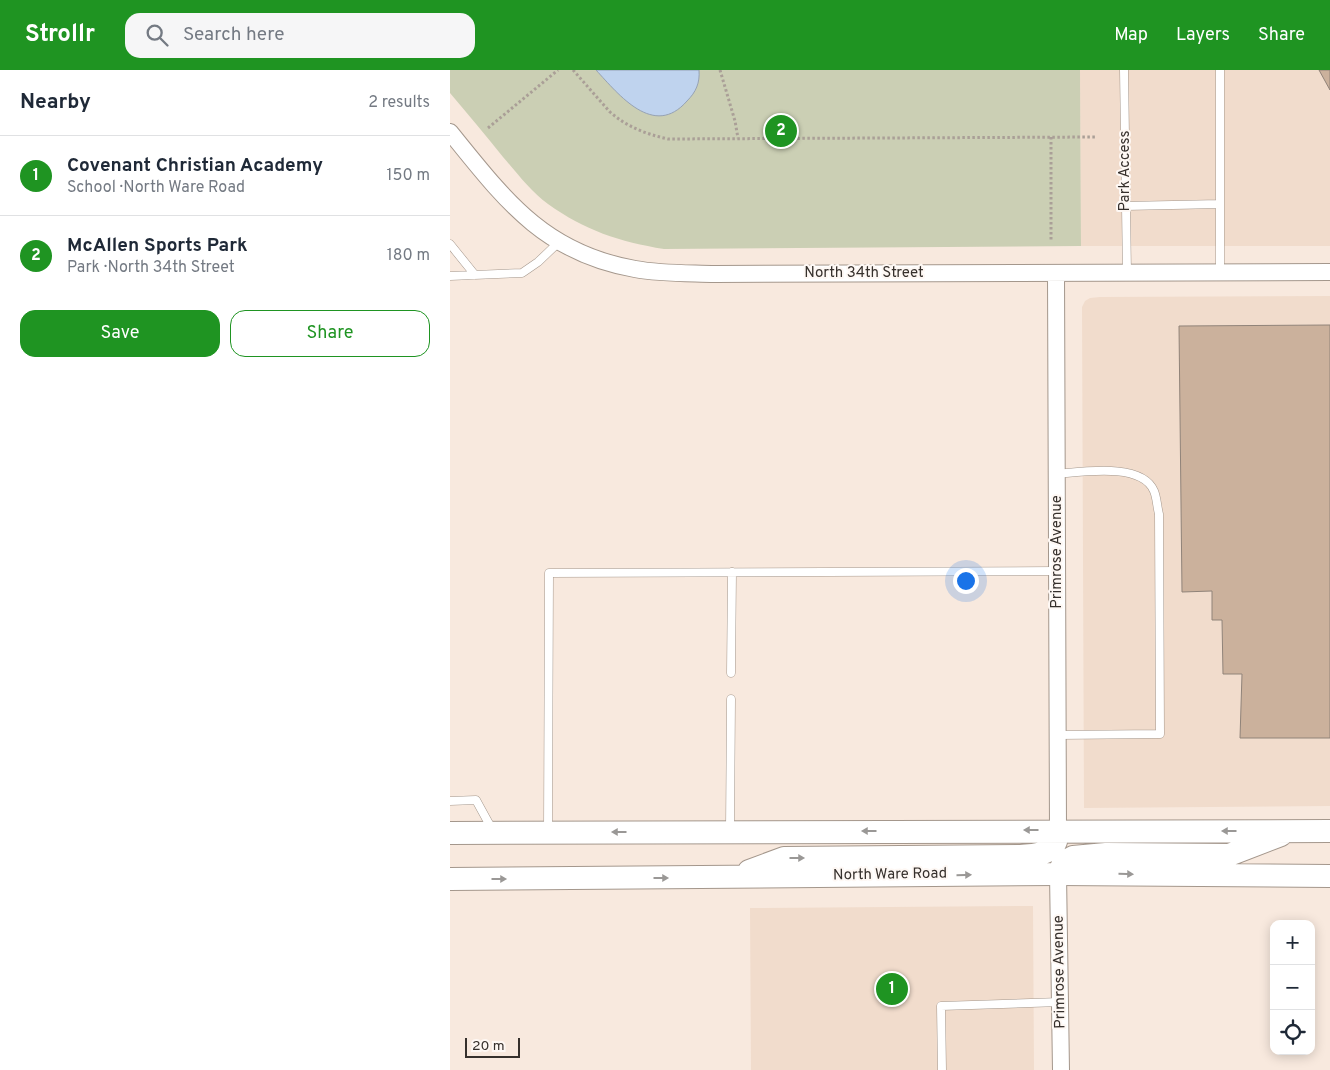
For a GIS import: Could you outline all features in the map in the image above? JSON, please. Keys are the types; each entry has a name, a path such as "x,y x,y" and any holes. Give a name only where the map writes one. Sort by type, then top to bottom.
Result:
{"main road":[{"path":"734,877 784,858 1021,856 1042,853 1049,851 1057,841 1058,830"},
{"path":"450,833 1058,830 1330,831"},
{"path":"1058,874 1064,862 1073,857 1106,854 1230,855 1294,831"},
{"name":"North Ware Road","path":"450,879 1058,874 1330,876"}],"street":[{"name":"North 34th Street","path":"450,132 490,181 518,211 558,242 593,258 657,272 715,274 1330,272"},
{"name":"Primrose Avenue","path":"1056,273 1058,830"},
{"name":"Primrose Avenue","path":"1058,874 1061,1070"}],"lane":[{"name":"Park Access","path":"1124,70 1127,273"},
{"path":"1220,70 1220,272"},
{"path":"1125,206 1220,204"},
{"path":"450,276 522,273 530,269 558,242"},
{"path":"450,244 475,276"},
{"path":"1056,474 1116,471 1133,474 1146,480 1154,491 1158,514 1160,724 1160,734 1058,735"},
{"path":"548,832 549,574 1057,571"},
{"path":"731,672 732,572"},
{"path":"730,832 731,699"},
{"path":"450,801 476,800 494,833"},
{"path":"942,1070 942,1006 1060,1002"}],"path":[{"path":"488,128 558,70"},
{"path":"573,70 610,112 635,129 668,139 1095,137"},
{"path":"720,70 738,138"},
{"path":"1051,137 1051,240"}],"shaded area":[{"path":"1080,70 1330,70 1330,246 1081,246"},
{"path":"1330,296 1330,806 1084,808 1082,307 1085,301 1090,298 1100,297"},
{"path":"1033,906 1034,1070 751,1070 750,908"}],"green space":[{"path":"450,70 1080,70 1081,246 664,249 617,239 575,221 548,204 530,188 450,93"}],"water":[{"path":"596,70 699,70 699,79 695,91 687,101 675,112 662,116 638,109 626,101"}],"building":[{"path":"1319,70 1330,70 1330,90"},
{"path":"1330,325 1330,738 1240,738 1242,674 1223,674 1222,620 1212,620 1212,591 1182,592 1179,326"}],"place":[{"name":"McAllen Sports Park","path":"781,131"},
{"name":"Covenant Christian Academy","path":"892,989"}]}
